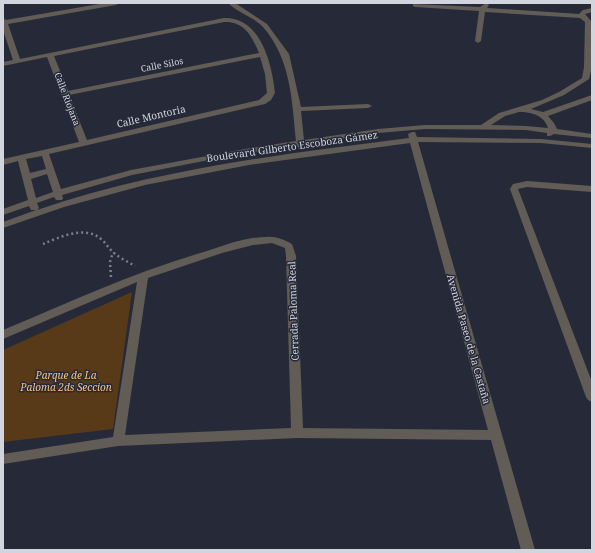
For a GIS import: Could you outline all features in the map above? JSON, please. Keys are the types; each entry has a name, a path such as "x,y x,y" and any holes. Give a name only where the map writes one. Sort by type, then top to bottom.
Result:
{"street":[{"path":"17,61 3,22 116,3"},
{"path":"231,3 264,25 285,54 293,79 300,142 305,154"},
{"path":"478,41 482,9 488,3"},
{"path":"484,127 505,113 532,106 567,92 589,80 588,3"},
{"path":"415,5 588,16"},
{"path":"3,64 224,20 239,22 252,34 263,54"},
{"name":"Calle Silos","path":"65,94 263,54"},
{"name":"Calle Montoria","path":"3,162 262,102 268,98 271,93 263,54"},
{"name":"Calle Riojana","path":"50,55 84,143"},
{"path":"567,92 584,101"},
{"path":"542,115 592,97"},
{"path":"297,109 368,106"},
{"path":"518,110 529,110 542,115 548,120 553,130 541,141"},
{"name":"Boulevard Gilberto Escoboza Gámez","path":"3,212 58,193 169,164 300,142 410,128 526,128 553,130 592,136"},
{"name":"Avenida Paseo de la Castaña","path":"410,128 528,550"},
{"name":"Boulevard Gilberto Escoboza Gámez","path":"3,225 61,205 144,182 194,172 305,154 413,140 541,141 592,146"},
{"path":"45,152 61,205"},
{"path":"22,158 35,214"},
{"path":"27,177 50,170"},
{"path":"592,189 527,184 516,186 514,189 592,397"},
{"name":"Cerrada Paloma Real","path":"3,335 143,276 202,255 245,244 272,240 281,242 289,246 291,256 297,433"},
{"path":"118,440 143,276"},
{"path":"3,459 118,440 297,433 496,435"}],"path":[{"path":"44,244 69,234 84,232 93,234 101,238 113,252 135,266 143,276"},
{"path":"113,252 110,262 110,274 115,288"}],"green space":[{"name":"Parque de La Paloma 2ds Seccion","path":"132,292 113,429 3,442 3,350"}]}
